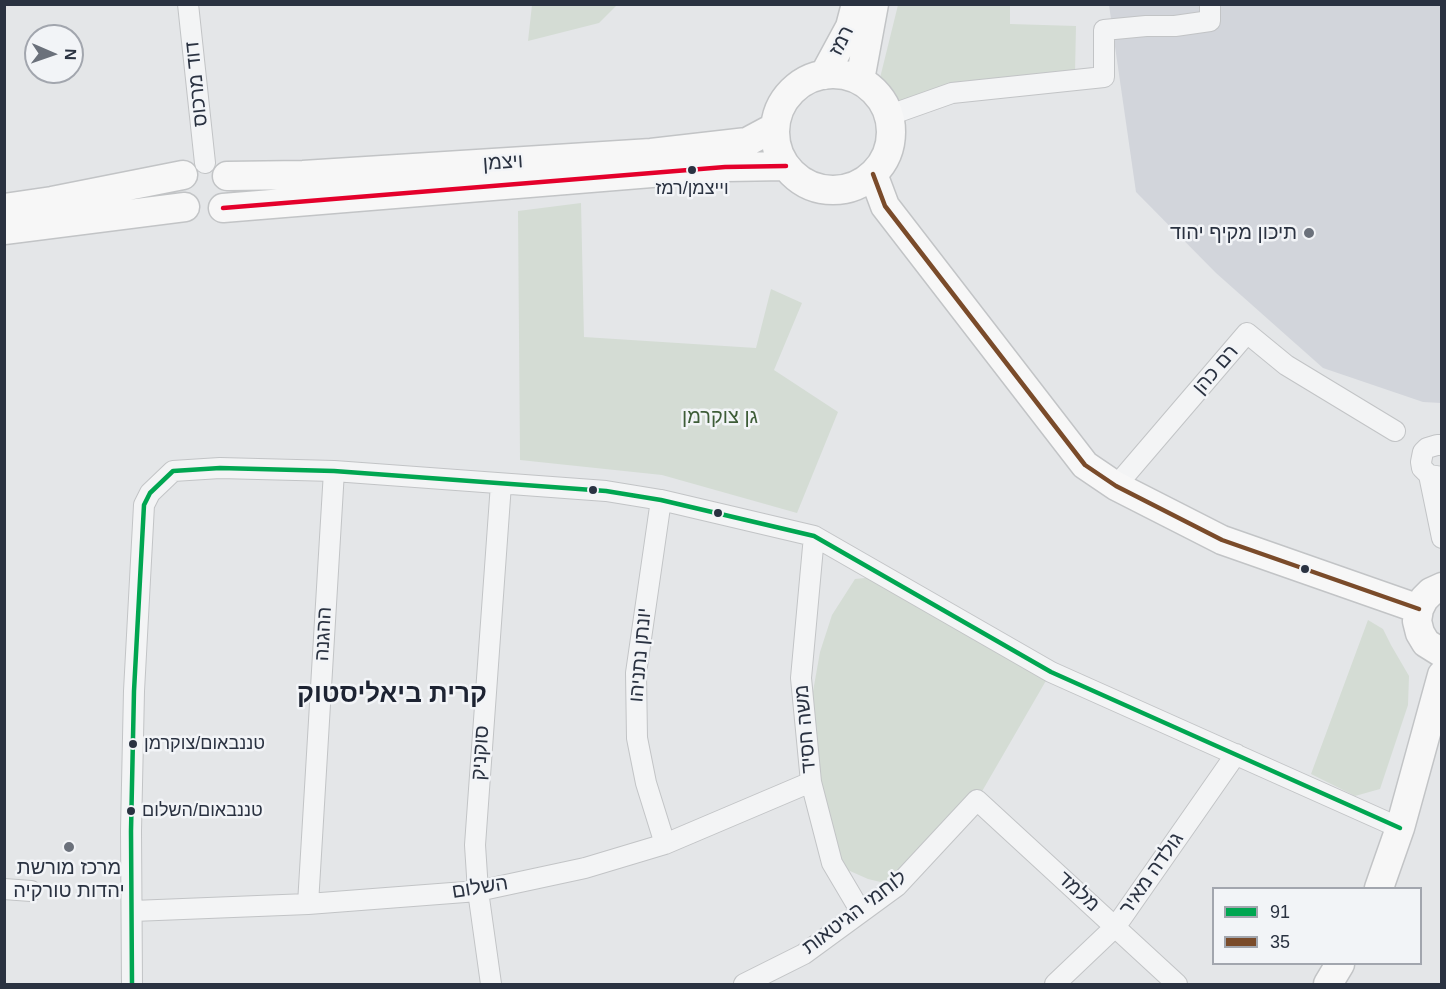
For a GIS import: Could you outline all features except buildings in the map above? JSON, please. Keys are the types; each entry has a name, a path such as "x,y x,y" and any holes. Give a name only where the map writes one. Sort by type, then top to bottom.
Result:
{"street":[{"name":"דוד מרכוס","path":"188,4 205,171"},
{"name":"רמז","path":"824,75 850,27 856,4"},
{"name":"רמז","path":"860,80 874,4"},
{"path":"887,116 952,93 1104,77 1104,30 1210,21 1210,4"},
{"path":"845,75 860,80 876,94 887,116 890,138 887,152 863,180 837,190 820,189 806,184 794,176 786,166 776,144 775,127 779,110 787,96 800,84 815,77 845,75"},
{"name":"ויצמן","path":"4,208 52,201 205,171 303,175 651,153 747,142 775,127"},
{"path":"223,208 231,192 205,171 179,191 185,207 192,212 208,215 223,208 725,167 786,166"},
{"path":"863,180 1085,465 1116,486 1222,540 1419,609"},
{"path":"4,230 185,207"},
{"name":"רם כהן","path":"1116,486 1247,333 1286,365 1395,431"},
{"path":"1442,445 1431,446 1423,452 1421,462 1422,468 1435,476 1442,538"},
{"path":"132,984 131,831 134,691 144,505 150,493 173,471 220,468 334,471 606,491 661,500 814,536 1051,672 1400,828"},
{"name":"ההגנה","path":"308,904 334,471"},
{"name":"סוקניק","path":"491,984 478,891 475,845 501,484"},
{"name":"יונתן נתניהו","path":"661,500 636,673 637,738 646,783 666,844"},
{"name":"משה חסיד","path":"814,536 801,678 811,782 832,863 861,912"},
{"path":"1442,586 1431,592 1419,609 1418,621 1420,633 1426,643 1442,653"},
{"path":"1379,887 1400,828 1442,675"},
{"name":"גולדה מאיר","path":"1055,984 1116,926 1236,754"},
{"name":"השלום","path":"133,911 308,904 478,891 585,868 666,844 811,782"},
{"name":"מלמד","path":"977,800 1177,984"},
{"name":"לוחמי הגיטאות","path":"744,984 804,954 897,886 977,800"},
{"path":"4,889 31,891"},
{"path":"1328,984 1339,965"}],"shaded area":[{"name":"תיכון מקיף יהוד","path":"1109,5 1441,5 1441,403 1423,402 1323,368 1216,273 1136,192"}],"green space":[{"path":"532,4 617,5 599,23 528,41"},
{"path":"898,5 1010,5 1010,24 1076,26 1075,73 953,84 894,103 880,78"},
{"name":"גן צוקרמן","path":"581,203 584,337 756,348 771,289 802,303 774,370 838,412 797,513 662,475 520,460 518,211"},
{"path":"884,576 1051,672 977,800 897,886 868,879 832,863 806,731 820,652 832,615 855,579"},
{"path":"1368,620 1383,629 1409,676 1408,705 1380,789 1355,796 1311,774"}],"transit line":[{"path":"223,208 725,167 786,166"},
{"name":"35","path":"873,174 885,206 1085,465 1116,486 1222,540 1419,609"},
{"name":"91","path":"132,984 131,831 134,691 144,505 150,493 173,471 220,468 334,471 606,491 661,500 814,536 1051,672 1400,828"}],"place":[{"name":"וייצמן/רמז","path":"692,170"},
{"name":"תיכון מקיף יהוד","path":"1309,233"},
{"name":"טננבאום/צוקרמן","path":"133,744"},
{"name":"טננבאום/השלום","path":"131,811"},
{"name":"מרכז מורשת יהדות טורקיה","path":"69,847"}],"district":[{"name":"קרית ביאליסטוק","path":"392,695"}]}
